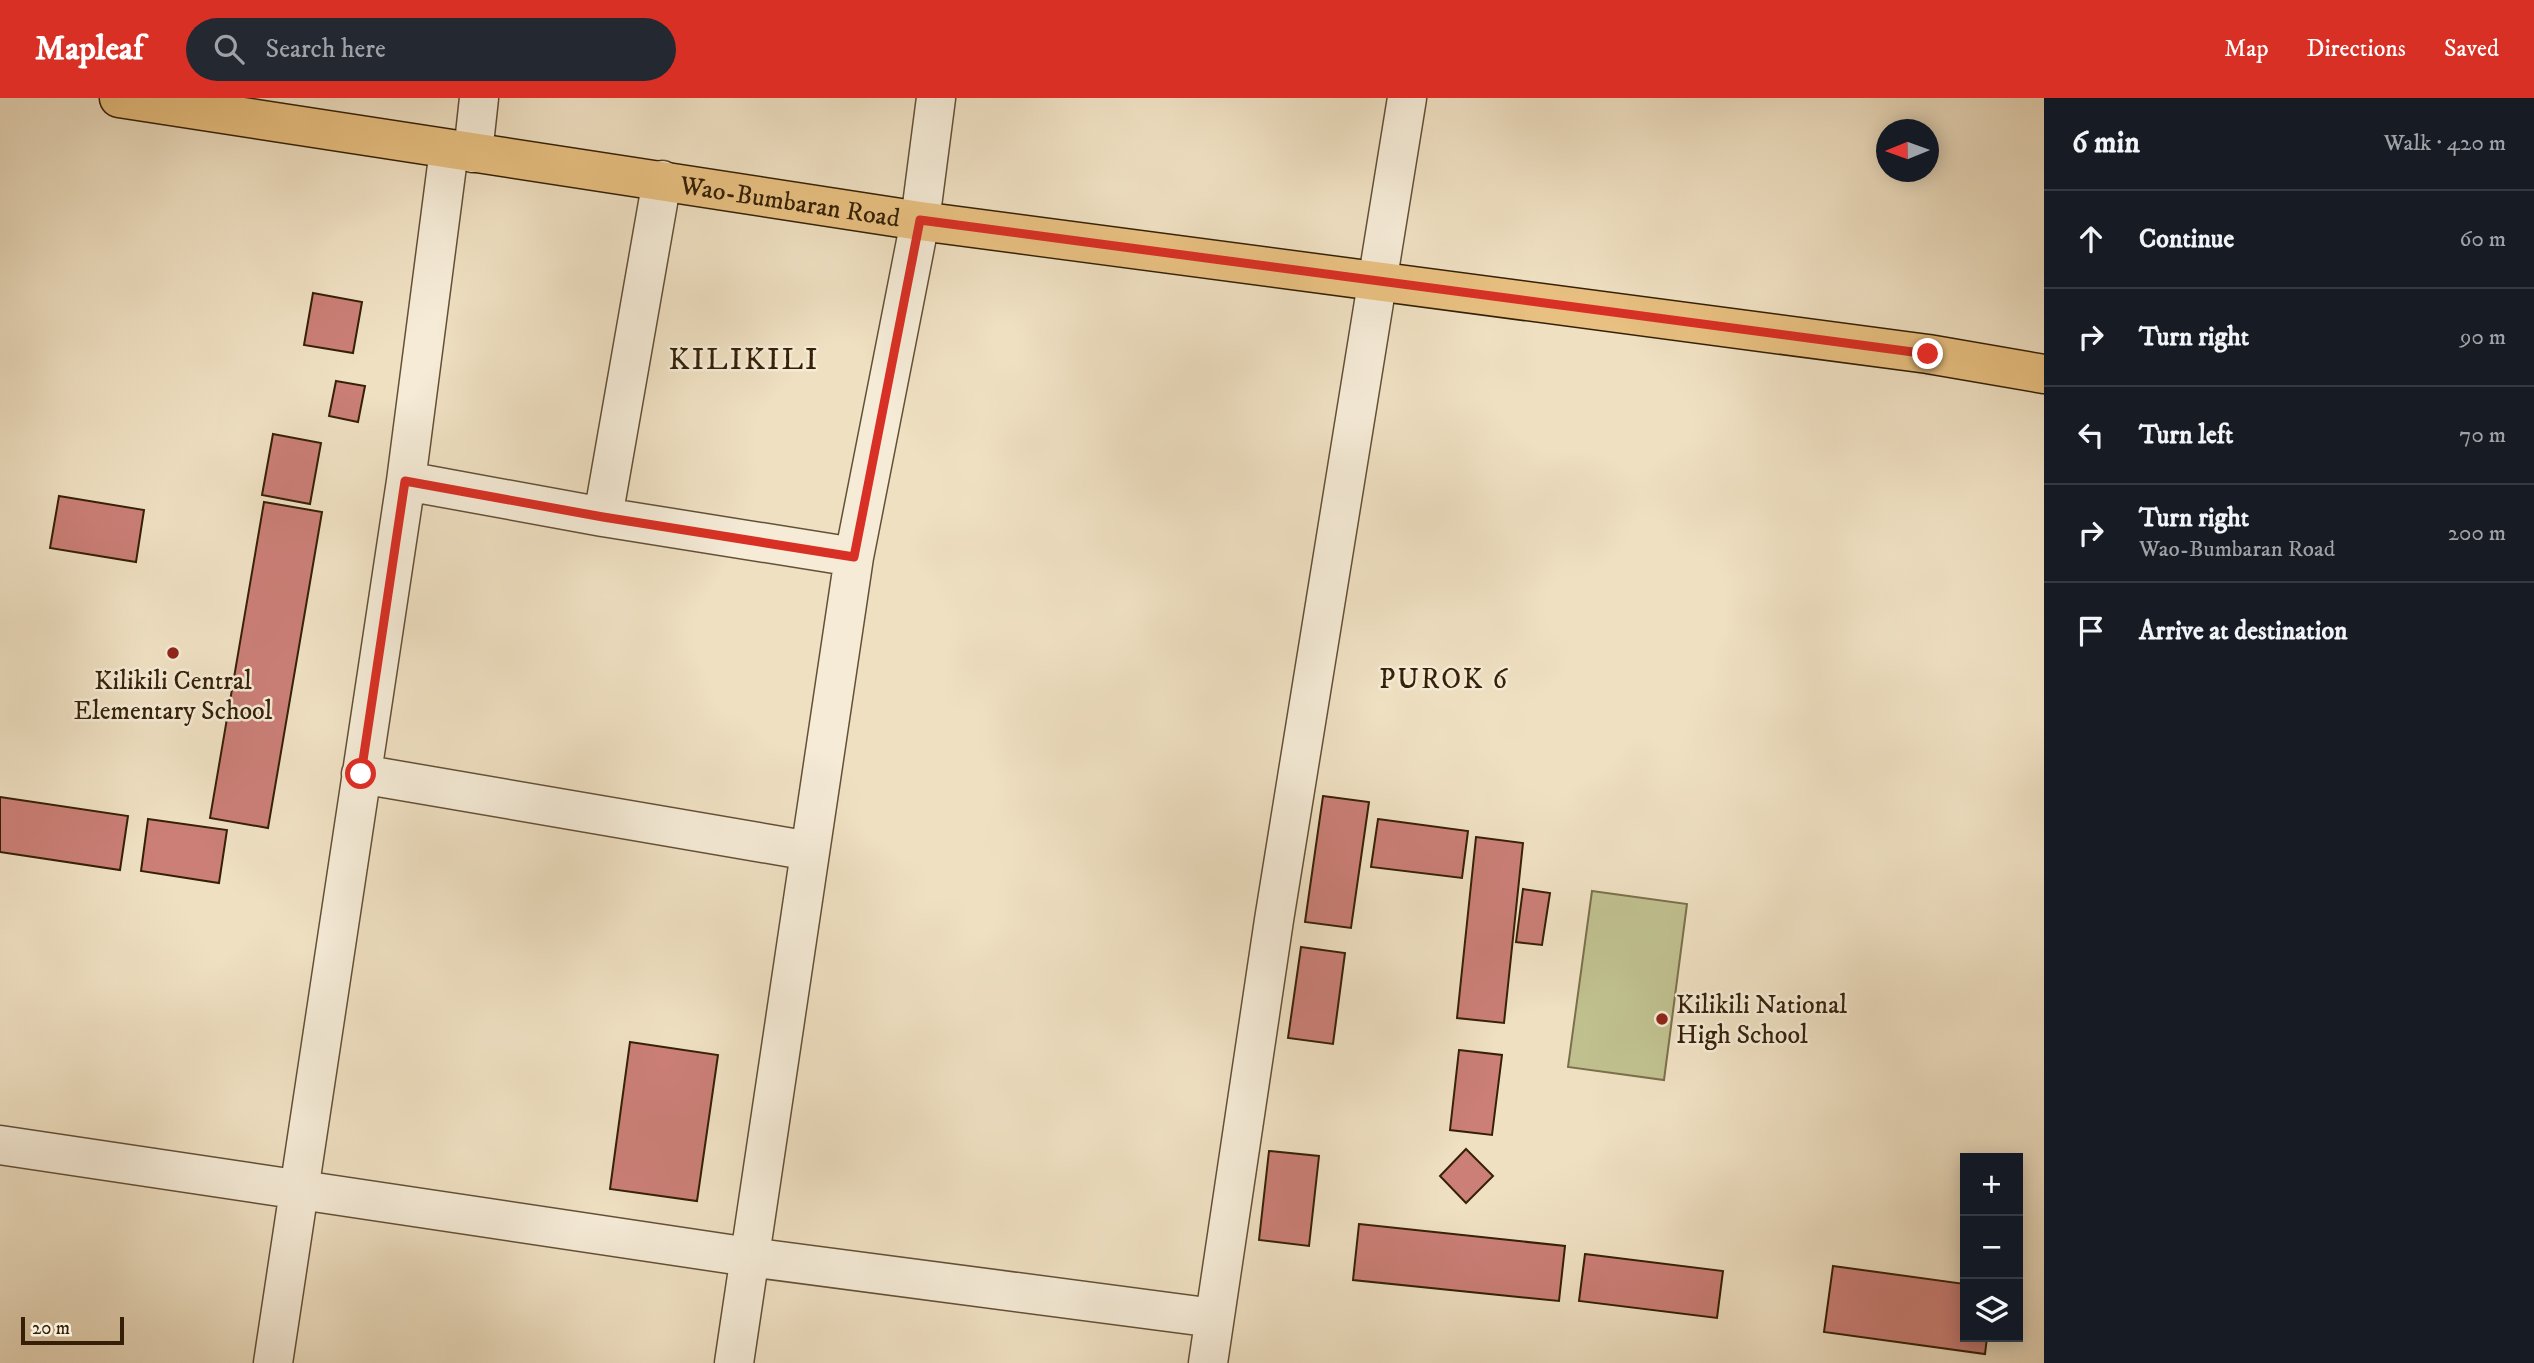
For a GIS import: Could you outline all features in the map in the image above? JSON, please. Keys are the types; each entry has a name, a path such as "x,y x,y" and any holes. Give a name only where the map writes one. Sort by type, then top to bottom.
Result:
{"main road":[{"name":"Wao-Bumbaran Road","path":"119,98 920,220 1928,354 2044,374"}],"street":[{"path":"273,1363 405,481 461,151 479,98"},
{"path":"734,1363 854,557 920,220 936,98"},
{"path":"1208,1363 1276,907 1407,98"},
{"path":"603,517 662,180"},
{"path":"405,481 603,517 854,557"},
{"path":"361,774 810,851"},
{"path":"0,1145 749,1257 1214,1318"}],"green space":[{"path":"1592,891 1687,904 1664,1080 1568,1067"}],"building":[{"path":"313,293 362,302 353,353 304,345"},
{"path":"336,381 365,386 358,422 329,416"},
{"path":"273,434 321,443 310,504 262,495"},
{"path":"59,496 144,510 136,562 50,548"},
{"path":"264,502 322,512 268,828 210,818"},
{"path":"1323,796 1369,802 1351,928 1305,922"},
{"path":"0,797 128,816 120,870 0,852"},
{"path":"148,819 227,830 219,883 141,871"},
{"path":"1378,819 1468,831 1462,878 1371,867"},
{"path":"1476,837 1523,843 1504,1023 1457,1018"},
{"path":"1523,889 1550,893 1542,945 1516,942"},
{"path":"1301,947 1345,953 1333,1044 1288,1038"},
{"path":"630,1042 718,1055 697,1201 610,1189"},
{"path":"1459,1050 1502,1055 1492,1135 1450,1130"},
{"path":"1466,1149 1493,1176 1466,1203 1440,1176"},
{"path":"1269,1151 1319,1156 1309,1246 1259,1240"},
{"path":"1359,1224 1565,1246 1559,1301 1353,1280"},
{"path":"1585,1254 1723,1271 1717,1318 1579,1301"},
{"path":"1833,1266 1960,1283 1960,1342 1986,1342 1985,1354 1824,1332"}],"place":[{"name":"Kilikili Central Elementary School","path":"173,653"},
{"name":"Kilikili National High School","path":"1662,1019"}],"district":[{"name":"KILIKILI","path":"744,359"},
{"name":"PUROK 6","path":"1444,678"}],"route":[{"path":"361,774 405,481 603,517 854,557 920,220 1928,354"}]}
